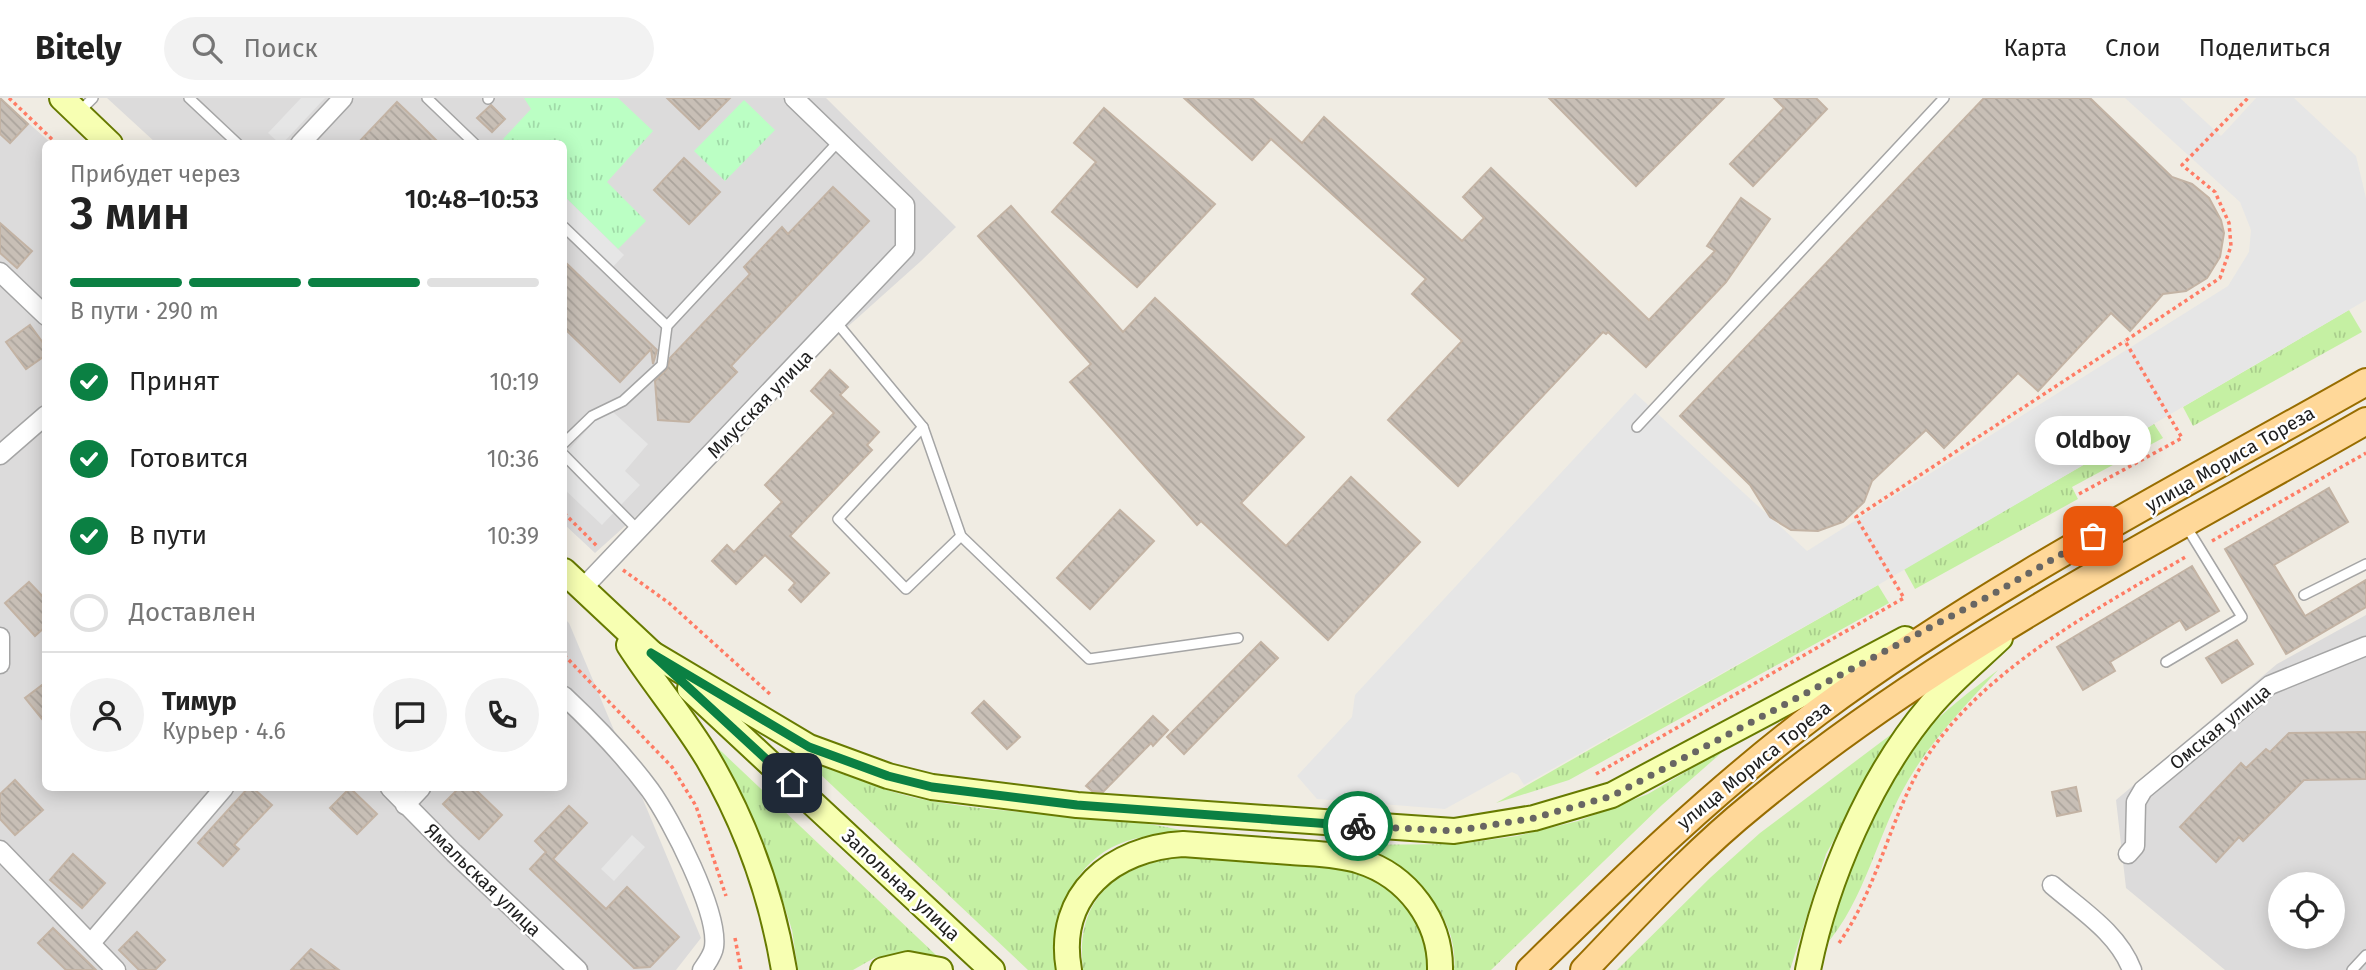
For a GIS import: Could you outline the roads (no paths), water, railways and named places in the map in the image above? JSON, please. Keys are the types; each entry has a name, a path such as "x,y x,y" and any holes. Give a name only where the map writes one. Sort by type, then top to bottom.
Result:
{"main road":[{"name":"улица Мориса Тореза","path":"1530,970 1642,860 1732,779 1840,696 1993,594 2366,382"},
{"name":"улица Мориса Тореза","path":"1584,970 1693,858 1754,803 1905,691 2028,612 2366,421"}],"street":[{"path":"304,140 343,98"},
{"path":"794,98 838,142"},
{"path":"78,103 107,140"},
{"name":"Миусская улица","path":"582,589 905,249 905,205 838,142"},
{"path":"0,272 42,312"},
{"path":"0,456 42,419"},
{"name":"Запольная улица","path":"567,574 992,970"},
{"path":"651,653 809,747 888,776 932,787 1077,805 1454,831 1534,818 1612,796 1993,594"},
{"path":"607,612 707,758 723,786 767,891 784,970"},
{"path":"1808,970 1823,908 1845,851 1894,756 1932,702 2028,612"},
{"path":"0,637 0,664"},
{"name":"Омская улица","path":"2127,854 2135,846 2136,802 2143,790 2270,685 2366,646"},
{"path":"567,699 623,757 666,816 700,887 713,930 715,946 702,970"},
{"path":"90,943 221,791"},
{"name":"Ямальская улица","path":"393,791 578,970"},
{"path":"405,805 418,791"},
{"path":"1069,970 1070,928 1090,883 1110,864 1130,855 1165,845 1183,844 1340,856 1378,868 1394,878 1424,910 1435,928 1440,970"},
{"path":"0,850 116,970"},
{"path":"2052,885 2114,938 2125,952 2132,970"},
{"path":"883,970 908,964 940,970"}],"lane":[{"path":"189,98 234,140"},
{"path":"427,98 471,140"},
{"path":"1637,427 1944,98"},
{"path":"567,440 592,416 623,401 662,365 667,326 838,142"},
{"path":"567,231 667,326"},
{"path":"837,323 923,427 961,536 1089,659 1238,638"},
{"path":"923,427 838,519 906,589 961,536"},
{"path":"567,458 639,531"},
{"path":"2165,662 2242,617 2186,525"},
{"path":"2304,595 2366,564"},
{"path":"2352,970 2366,955"}],"place":[{"name":"Oldboy","path":"2093,536"}]}
